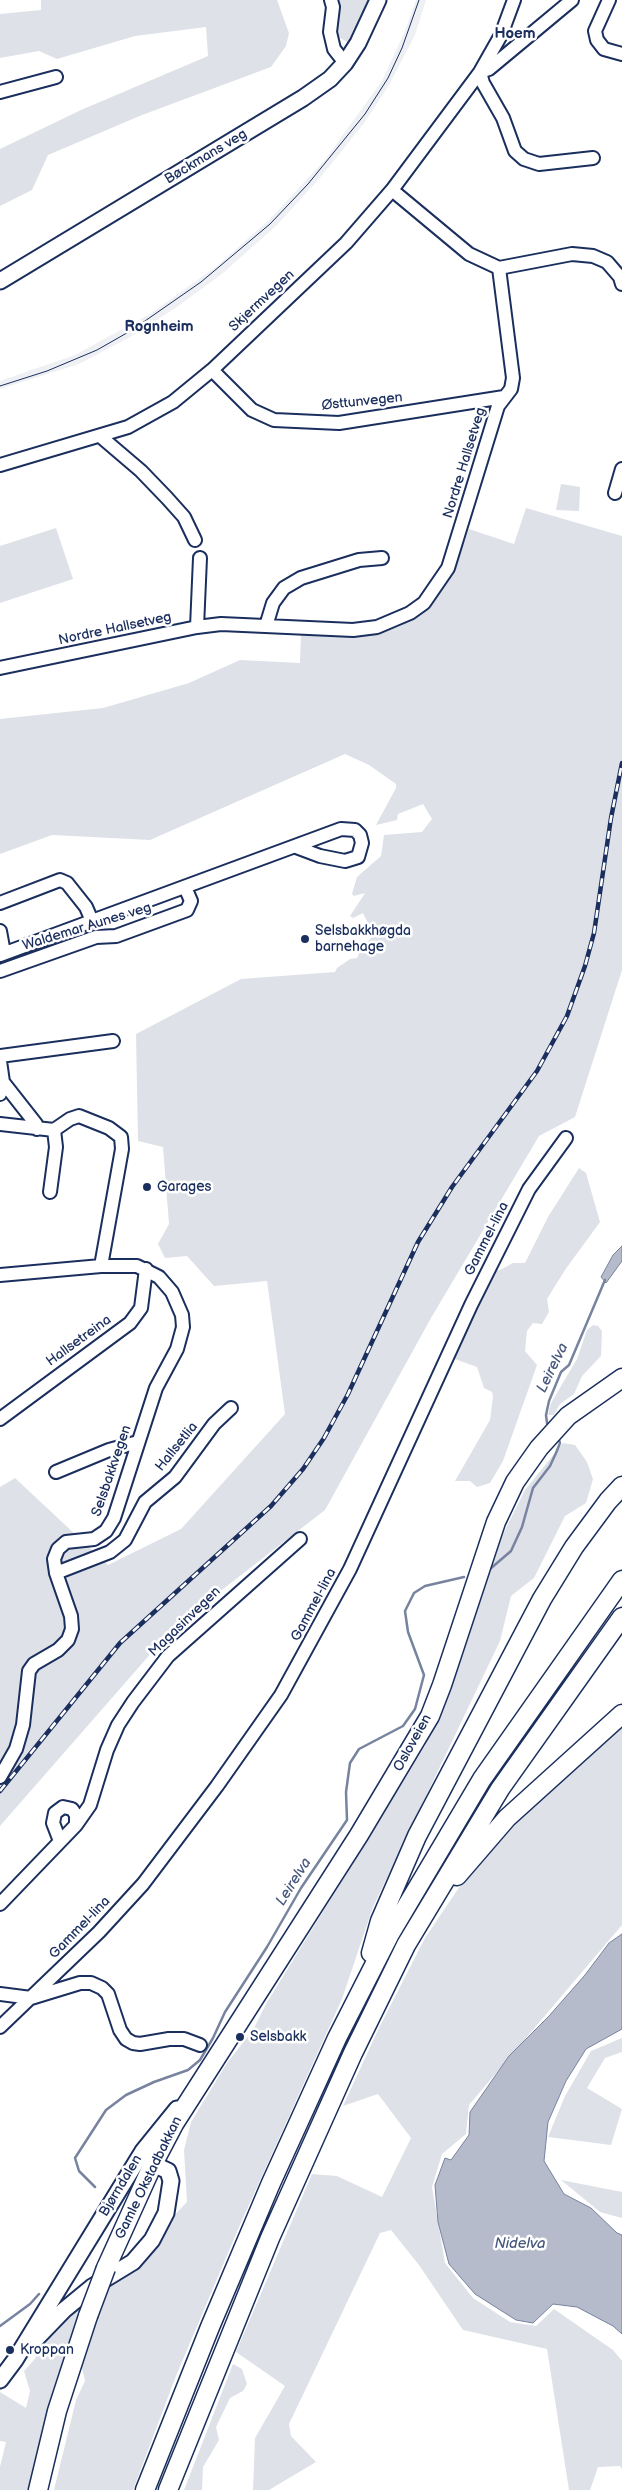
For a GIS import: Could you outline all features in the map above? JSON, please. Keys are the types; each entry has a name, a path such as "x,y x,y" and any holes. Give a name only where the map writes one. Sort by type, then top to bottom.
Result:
{"highway":[{"name":"Osloveien","path":"194,2090 218,2058 359,1835 421,1732 442,1685 496,1522 515,1482 539,1448 568,1416 622,1378"},
{"name":"Osloveien","path":"604,1390 622,1388"},
{"path":"361,1989 386,1906 442,1787 557,1572 608,1501 622,1486"},
{"path":"145,2490 206,2335 261,2206 361,1989 419,1882 478,1786 622,1580"},
{"path":"168,2490 237,2316 320,2125 353,2053 425,1912 500,1789 622,1617"},
{"path":"425,1912 507,1818 622,1714"},
{"name":"Gamle Okstadbakkan","path":"38,2490 57,2411 106,2268 153,2164 194,2090"}],"main road":[{"name":"Bøckmans veg","path":"0,281 303,98 330,79 345,63 366,30 378,0"},
{"name":"Bjørndalen","path":"0,2380 15,2360 143,2151 194,2090"},
{"name":"Bjørndalen","path":"15,2360 64,2310 92,2287 133,2262 152,2240 160,2226 169,2201 171,2176 164,2168 153,2164"},
{"name":"Bjørndalen","path":"58,2291 92,2287"}],"street":[{"path":"331,0 333,7 330,32 334,48 345,63"},
{"path":"514,0 501,35 480,72 483,82 503,118 515,151 524,159 539,164 593,158"},
{"path":"480,72 489,69 572,0"},
{"path":"609,0 596,31 596,40 604,49 622,54"},
{"name":"Skjermvegen","path":"0,465 128,427 173,402 212,370 346,244 392,190 480,72"},
{"path":"0,92 56,77"},
{"path":"392,190 469,254 499,268 572,254 593,256 607,262 620,276 622,284"},
{"name":"Nordre Hallsetveg","path":"0,668 197,627 221,624 361,629 395,620 424,603 448,568 498,406 511,389 513,378 499,268"},
{"name":"Østtunvegen","path":"212,370 252,410 274,420 339,423 504,397"},
{"path":"100,436 141,471 168,498 184,517 195,540"},
{"path":"615,494 622,469"},
{"path":"197,627 200,558"},
{"path":"266,626 272,603 284,588 301,578 359,560 382,558"},
{"name":"Waldemar Aunes veg","path":"0,931 2,954 296,847 340,829 349,828 360,835 362,843 358,857 345,861 320,856 296,847"},
{"name":"Waldemar Aunes veg","path":"0,903 60,880 67,882 86,907 92,920"},
{"name":"Waldemar Aunes veg","path":"0,971 96,937 116,936 187,910 191,901 185,887"},
{"path":"0,1056 114,1041"},
{"path":"0,1061 1,1091 36,1124 36,1129"},
{"path":"0,1124 54,1130 70,1119 79,1116 109,1128 121,1137 122,1149 101,1266"},
{"path":"50,1192 56,1147 54,1130"},
{"name":"Gammel-lina","path":"0,2027 99,1932 143,1884 217,1786 281,1695 350,1569 471,1304 529,1189 566,1138"},
{"name":"Selsbakkvegen","path":"0,1275 101,1266 126,1265 146,1269 160,1277 172,1292 182,1315 183,1327 177,1349 156,1388 114,1518 106,1531 94,1539 66,1542 58,1549 54,1559 56,1573 71,1616 72,1629 68,1640 58,1650 34,1664 30,1671 23,1725 16,1749 0,1777"},
{"name":"Hallsetreina","path":"0,1419 130,1323 140,1308 146,1269"},
{"name":"Hallsetlia","path":"56,1573 110,1552 125,1540 145,1502 175,1476 214,1424 231,1408"},
{"path":"56,1472 102,1452 138,1442"},
{"name":"Magasinvegen","path":"0,1904 76,1825 90,1805 107,1750 118,1725 168,1656 300,1539"},
{"path":"60,1841 53,1823 55,1813 62,1808 72,1809 76,1815 76,1825"},
{"path":"0,1994 31,1998 80,1983 91,1983 102,1988 108,1994 120,2030 126,2039 140,2044 169,2039 184,2039 200,2045"}],"shaded area":[{"path":"41,0 277,0 289,33 286,46 271,67 142,115 48,155 32,190 0,206 0,149 81,110 208,56 206,27 135,36 57,59 39,51 0,58 0,14 41,10"},
{"path":"340,0 368,0 351,44 333,34 336,10"},
{"path":"416,0 426,0 415,35 389,85 365,122 319,179 276,226 223,273 177,307 130,337 79,364 0,389 0,381 75,355 150,314 217,266 269,220 324,161 382,81 405,31"},
{"path":"561,484 580,487 579,511 556,510"},
{"path":"526,508 622,536 622,970 575,1117 539,1136 431,1318 325,1510 174,1627 0,1826 0,1487 15,1478 108,1565 181,1529 285,1414 267,1281 214,1286 187,1256 165,1258 158,1244 169,1224 163,1147 138,1141 136,1034 241,979 335,972 337,968 350,959 357,958 362,947 374,935 363,913 353,918 350,916 365,893 354,896 352,894 357,877 381,856 384,835 422,832 432,819 423,804 398,814 397,820 376,825 396,788 396,784 369,765 345,754 150,840 52,835 0,854 0,719 103,708 189,683 240,660 300,663 301,633 358,636 398,627 429,607 454,571 469,529 514,544"},
{"path":"56,528 73,579 0,603 0,546"},
{"path":"579,1168 586,1173 600,1222 565,1270 547,1299 549,1312 542,1324 533,1323 527,1331 525,1351 537,1365 503,1461 490,1483 477,1487 470,1481 455,1481 490,1420 493,1397 492,1392 484,1388 477,1367 452,1358 493,1271 500,1270 513,1263 525,1263 548,1217"},
{"path":"593,1325 598,1326 602,1331 601,1356 582,1376 574,1394 560,1404 554,1415 548,1415 551,1403 577,1359 587,1330"},
{"path":"563,1443 575,1445 587,1462 593,1479 586,1503 565,1516 534,1578 511,1596 500,1641 373,1907 342,1999 239,2227 176,2376 133,2490 54,2490 76,2400 85,2381 80,2360 105,2288 187,2202 184,2150 191,2122 227,2063 253,2030 266,2004 425,1746 451,1688 502,1536 525,1490"},
{"path":"622,1725 622,1925 469,2105 466,2134 442,2154 432,2187 445,2263 473,2298 510,2322 536,2326 554,2309 613,2350 622,2361 622,2469 620,2466 598,2467 590,2490 569,2490 547,2349 463,2330 419,2265 391,2230 380,2233 289,2424 291,2436 316,2462 269,2490 253,2490 255,2438 285,2386 236,2352 312,2174 337,2176 382,2197 411,2138 378,2094 343,2106 378,2030 425,1938 462,1883 503,1833 522,1818 527,1811"},
{"path":"622,2038 622,2052 605,2058 587,2088 622,2109 611,2145 548,2137 565,2096 591,2051"},
{"path":"561,2180 622,2192 622,2218 600,2212"},
{"path":"90,2294 53,2395 29,2490 0,2490 0,2467 6,2442 0,2441 0,2392 26,2408 30,2391 24,2371 34,2360 62,2315"},
{"path":"233,2364 242,2369 247,2384 243,2391 230,2398 216,2427 219,2440 203,2467 202,2490 184,2490"}],"water":[{"path":"622,1246 622,1261 606,1283 601,1277 613,1255"},
{"name":"Nidelva","path":"622,1934 622,2029 586,2049 566,2081 548,2122 544,2161 564,2194 591,2208 617,2233 622,2235 622,2334 613,2326 577,2307 553,2304 533,2323 516,2320 475,2294 449,2264 438,2222 435,2185 445,2158 451,2160 469,2135 470,2112 509,2056 549,2016 585,1975 609,1943"}],"waterway":[{"name":"Leirelva","path":"550,1427 547,1423 546,1415 549,1401 561,1372 569,1365 605,1280"},
{"name":"Leirelva","path":"490,1569 511,1551 522,1527 533,1488 550,1466 556,1453 560,1443 558,1437"},
{"name":"Leirelva","path":"95,2187 79,2171 75,2158 106,2110 126,2095 154,2082 188,2070 200,2060 225,2012 267,1947 301,1888 347,1820 346,1792 350,1763 359,1749 403,1726 415,1709 424,1675 408,1632 405,1611 414,1593 425,1586 464,1577"},
{"name":"Leirelva","path":"0,2326 30,2304 39,2294"}],"tram line":[{"path":"0,386 47,371 97,350 132,330 201,282 270,224 308,184 365,114 388,78 402,48 419,0"}],"railway":[{"path":"0,1791 120,1643 271,1506 303,1469 324,1438 348,1394 418,1242 452,1187 537,1071 567,1016 585,966 594,933 611,818 622,763"}],"place":[{"name":"Selsbakkhøgda barnehage","path":"305,939"},
{"name":"Garages","path":"147,1187"},
{"name":"Selsbakk","path":"240,2037"},
{"name":"Kroppan","path":"10,2350"}],"district":[{"name":"Hoem","path":"515,34"},
{"name":"Rognheim","path":"159,327"}]}
